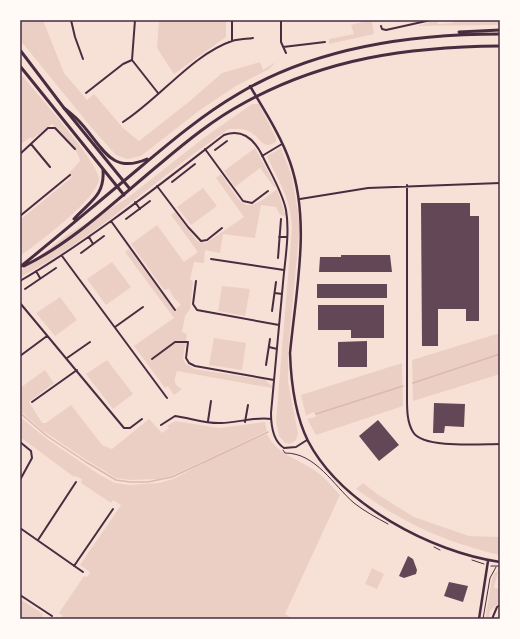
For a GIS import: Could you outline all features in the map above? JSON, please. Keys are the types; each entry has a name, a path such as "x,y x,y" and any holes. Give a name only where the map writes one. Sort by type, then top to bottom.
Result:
{"main road":[{"path":"67,226 222,103 250,86 298,66 360,47 407,38 468,31 500,30"},
{"path":"451,34 500,34"},
{"path":"20,268 62,243 124,195 205,128 256,96 317,72 366,58 428,48 500,46"},
{"path":"20,50 64,108 130,189"},
{"path":"20,66 124,195"},
{"path":"64,108 78,120 111,159 120,164 131,165 151,158"},
{"path":"20,268 98,196 102,187 103,170"}],"street":[{"path":"71,20 83,59"},
{"path":"135,20 132,60 158,93"},
{"path":"232,20 232,42"},
{"path":"280,20 283,47 286,53"},
{"path":"381,26 382,29 386,30 431,20"},
{"path":"123,122 195,64 232,42 254,38"},
{"path":"283,47 325,42"},
{"path":"86,93 123,64 132,60"},
{"path":"250,86 282,144 294,175 300,198 302,231 290,353 290,369 303,428 308,440 329,472 352,494 377,512 425,538 488,561 500,562"},
{"path":"20,154 48,128 51,127 55,128 75,149"},
{"path":"20,281 62,256 89,237 220,138 230,132 238,132 247,136 253,140 262,156 284,202 287,217 287,237 271,419 272,426 275,436 280,445 284,448 296,447 308,440"},
{"path":"220,138 224,143"},
{"path":"215,150 227,141"},
{"path":"31,144 50,167"},
{"path":"262,156 282,144"},
{"path":"205,149 243,201 252,203 268,191"},
{"path":"172,182 196,164"},
{"path":"181,167 185,172"},
{"path":"20,216 70,175"},
{"path":"300,198 368,188 407,185 500,182"},
{"path":"407,185 407,398 408,415 411,426 418,438 431,443 500,444"},
{"path":"156,186 201,241 207,240 222,228"},
{"path":"126,219 150,201"},
{"path":"135,202 140,208"},
{"path":"278,258 281,219"},
{"path":"111,221 175,310"},
{"path":"80,253 104,236"},
{"path":"89,237 93,244"},
{"path":"279,237 287,237"},
{"path":"62,256 167,398"},
{"path":"211,259 284,270"},
{"path":"25,289 56,268"},
{"path":"36,271 40,278"},
{"path":"196,281 193,304 196,310 279,325"},
{"path":"272,311 276,282"},
{"path":"275,293 282,294"},
{"path":"20,302 124,428 130,428 142,419"},
{"path":"115,327 143,307"},
{"path":"20,356 47,336"},
{"path":"266,364 270,339"},
{"path":"152,359 179,340 188,342 186,358 189,363 195,366 274,380"},
{"path":"67,358 90,342"},
{"path":"269,347 277,348"},
{"path":"32,402 76,370"},
{"path":"208,421 211,401"},
{"path":"245,422 248,405"},
{"path":"160,425 175,416 220,423 245,422 253,419 271,419"},
{"path":"20,442 30,451 32,458 20,480"},
{"path":"38,540 76,482"},
{"path":"74,566 113,509"},
{"path":"20,528 82,572"},
{"path":"479,619 488,561"},
{"path":"20,595 52,616"},
{"path":"492,619 497,607 500,605"}],"path":[{"path":"483,619 490,578 495,566 500,566"}],"shaded area":[{"path":"20,20 43,20 64,73 87,100 94,94 123,128 139,141 190,101 222,73 260,62 263,70 276,62 269,69 236,86 200,110 141,156 127,159 116,155 91,127 20,40"},
{"path":"159,20 226,20 226,37 174,74 157,48"},
{"path":"370,20 381,20 372,22 374,34 329,44 329,39 354,34 351,25"},
{"path":"437,20 438,24 453,23 453,20 500,20 500,25 417,26"},
{"path":"20,73 77,142 96,169 99,178 97,186 79,208 20,256 20,220 72,177 68,174 80,161 78,154 52,124 32,139 31,137 21,144 22,149 20,151"},
{"path":"252,104 259,104 276,138 276,142 265,145 247,130 229,129 203,147 101,226 48,262 20,277 20,271 68,234 126,199 205,137"},
{"path":"255,148 276,187 274,187 260,168 235,187 224,171"},
{"path":"281,148 292,177 300,224 288,353 288,382 298,433 296,440 290,444 285,443 279,436 276,421 292,228 287,199 267,156"},
{"path":"221,174 244,204 250,205 257,203 277,189 286,216 280,215 276,207 261,205 255,238 223,234 220,253 205,250 204,263 194,262 190,279 193,282 190,309 185,316 182,332 187,334 183,358 185,363 194,369 265,380 272,386 272,388 177,371 175,382 177,386 182,389 174,395 168,386 165,388 134,346 174,318 125,252 129,249 174,310 181,305 173,297 169,289 164,290 131,244 157,225 184,262 198,252 171,215 175,212 197,241 206,243 244,217 216,178"},
{"path":"203,188 217,206 191,225 177,207"},
{"path":"112,262 131,287 106,305 87,279"},
{"path":"222,286 250,289 245,316 218,311"},
{"path":"60,297 77,320 55,336 36,313"},
{"path":"500,333 500,374 413,401 412,360"},
{"path":"214,338 246,343 242,370 209,365"},
{"path":"107,360 133,394 113,409 86,374"},
{"path":"402,363 403,406 316,435 307,419 315,417 316,415 313,412 306,416 301,395"},
{"path":"45,370 54,383 29,402 42,423 46,423 71,405 102,445 112,449 149,419 162,433 169,428 167,426 175,421 219,428 265,422 267,431 171,476 159,479 130,480 116,478 42,430 20,411 20,388"},
{"path":"20,417 47,439 100,475 115,483 130,485 159,483 173,479 222,453 267,434 277,448 321,475 340,495 285,614 293,619 61,619 63,616 59,613 84,576 87,577 90,572 80,565 121,505 113,500 111,503 81,483 82,479 75,476 74,477 20,437"},
{"path":"363,483 377,494 414,517 469,536 500,537 500,555 460,544 408,522 356,489"},
{"path":"372,568 384,574 377,589 365,584"},
{"path":"498,571 494,588 500,589 500,602 490,611 489,619 485,619 492,579 494,573"},
{"path":"20,599 43,614 43,619 20,619"}],"building":[{"path":"421,203 470,203 470,216 479,216 479,321 466,321 466,309 438,309 438,346 422,346"},
{"path":"341,255 390,255 392,272 319,272 320,257 341,257"},
{"path":"317,284 387,284 387,298 317,298"},
{"path":"318,305 384,305 384,338 351,338 351,330 318,330"},
{"path":"367,341 367,367 338,367 338,342"},
{"path":"434,403 465,404 464,427 445,426 444,433 433,433"},
{"path":"378,420 399,445 379,461 359,436"},
{"path":"408,556 413,559 417,570 416,574 404,578 399,576"},
{"path":"449,582 468,586 463,602 444,596"}],"waterway":[{"path":"413,383 500,354"},
{"path":"316,414 403,386"},
{"path":"20,413 47,436 86,462 116,480 130,482 148,482 172,477 268,432"}]}
